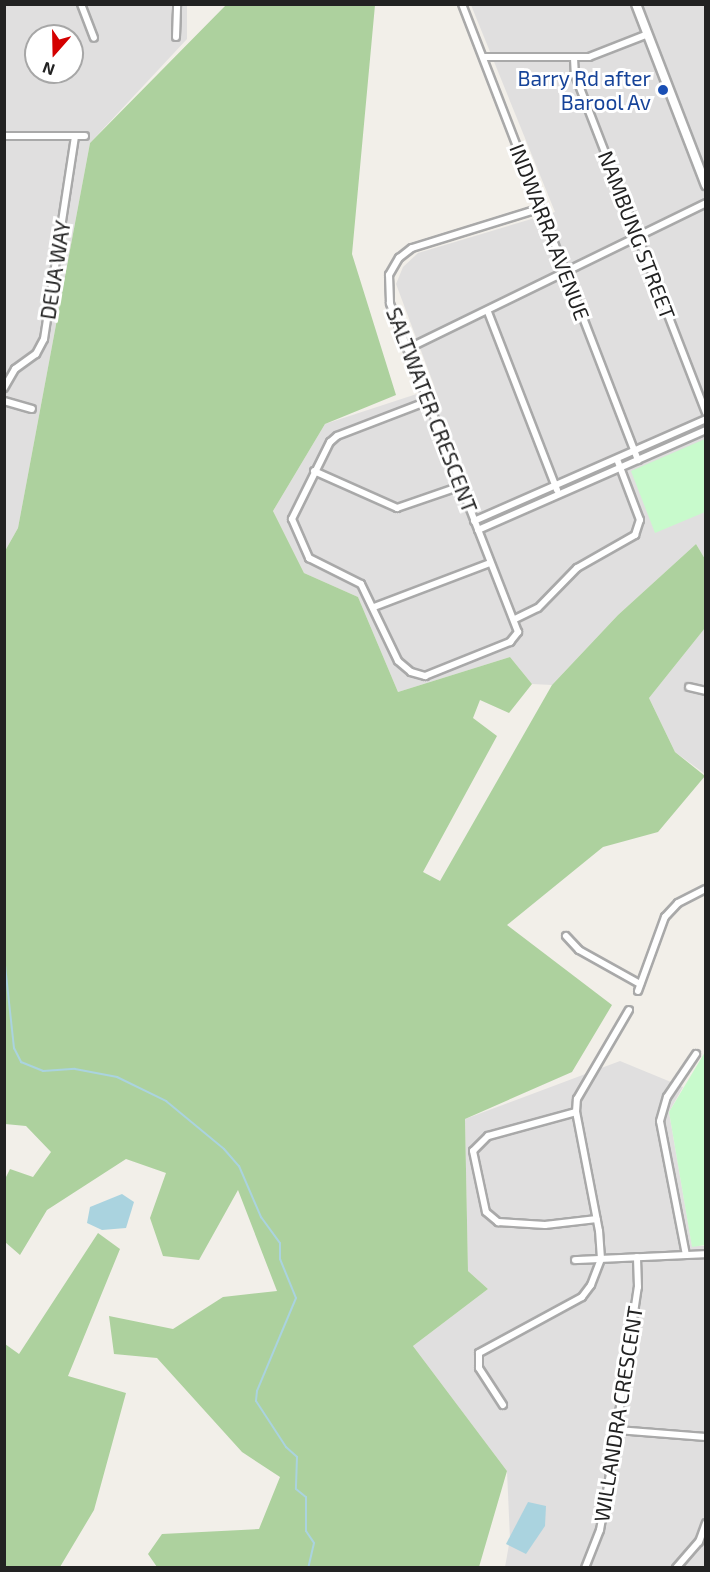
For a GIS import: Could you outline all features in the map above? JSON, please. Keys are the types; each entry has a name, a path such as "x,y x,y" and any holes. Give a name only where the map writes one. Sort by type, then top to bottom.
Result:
{"street":[{"path":"81,4 94,38"},
{"path":"176,37 177,4"},
{"name":"INDWARRA AVENUE","path":"462,4 638,460"},
{"path":"636,4 705,185"},
{"path":"483,57 574,58 594,56 648,34"},
{"name":"NAMBUNG STREET","path":"574,58 575,75 705,412"},
{"path":"4,136 85,136"},
{"name":"DEUA WAY","path":"4,388 15,369 36,354 44,339 75,136"},
{"path":"407,349 488,312 705,203"},
{"name":"SALTWATER CRESCENT","path":"374,607 398,661 404,668 425,676 517,635 515,619 460,486 407,349 387,290 389,275 399,258 412,248 541,208"},
{"path":"488,312 560,496"},
{"path":"4,401 32,409"},
{"path":"428,401 337,436 314,471 292,519 304,550 318,565 361,584 374,607 490,563"},
{"path":"474,521 705,419"},
{"path":"478,531 705,430"},
{"path":"515,619 538,608 579,566 635,535 640,520 617,459"},
{"path":"314,471 398,508 460,486"},
{"path":"689,687 705,691"},
{"path":"638,991 665,917 678,903 705,890"},
{"path":"566,936 579,950 640,984"},
{"path":"503,1405 479,1368 479,1353 582,1297 591,1285 601,1259 597,1219 576,1112 580,1090 629,1010"},
{"path":"686,1255 660,1120 667,1097 696,1054"},
{"path":"576,1112 488,1136 473,1151 486,1212 498,1222 545,1226 597,1219"},
{"path":"574,1260 705,1254"},
{"name":"WILLANDRA CRESCENT","path":"585,1568 600,1530 617,1430 638,1287 637,1257"},
{"path":"617,1430 705,1437"},
{"path":"676,1568 699,1542 705,1523"}],"shaded area":[{"path":"5,5 187,5 187,39 90,143 18,528 5,551"},
{"path":"471,5 705,5 705,559 696,544 618,615 552,685 532,684 510,657 398,692 358,597 304,573 273,511 325,424 435,388 396,284 403,267 418,253 555,212"},
{"path":"705,628 705,774 675,752 649,698"},
{"path":"620,1061 683,1087 669,1112 692,1246 706,1246 705,1567 505,1567 510,1539 507,1471 413,1346 488,1289 468,1271 465,1119"}],"green space":[{"path":"227,4 375,5 352,254 396,395 325,424 273,511 304,573 358,597 398,692 510,657 532,684 509,713 480,700 473,718 497,736 423,872 440,881 552,685 618,615 696,544 705,559 705,628 649,698 675,752 705,776 658,832 603,847 507,925 612,1005 572,1072 465,1119 468,1271 488,1289 413,1346 507,1471 479,1567 157,1567 148,1554 162,1534 259,1529 280,1477 242,1452 157,1358 114,1354 109,1316 173,1329 223,1297 277,1291 238,1190 199,1260 163,1256 150,1218 166,1173 126,1159 47,1210 20,1255 5,1242 5,1179 10,1169 33,1177 51,1152 26,1126 5,1124 5,551 18,528 90,143"},
{"path":"705,439 705,512 655,533 631,471"},
{"path":"705,1052 705,1245 692,1247 669,1112"},
{"path":"98,1233 120,1249 68,1376 126,1393 94,1510 60,1567 5,1567 5,1344 19,1354"}],"water":[{"path":"122,1194 134,1202 126,1228 102,1230 87,1223 90,1207"},
{"path":"528,1502 546,1506 545,1526 526,1554 506,1544"}],"waterway":[{"path":"4,956 14,1048 21,1062 43,1071 75,1069 117,1077 166,1101 224,1149 239,1166 261,1217 280,1243 280,1259 296,1298 257,1391 256,1401 286,1447 297,1457 296,1489 306,1497 306,1531 314,1543 308,1568"}],"place":[{"name":"Barry Rd after Barool Av","path":"663,90"}]}
